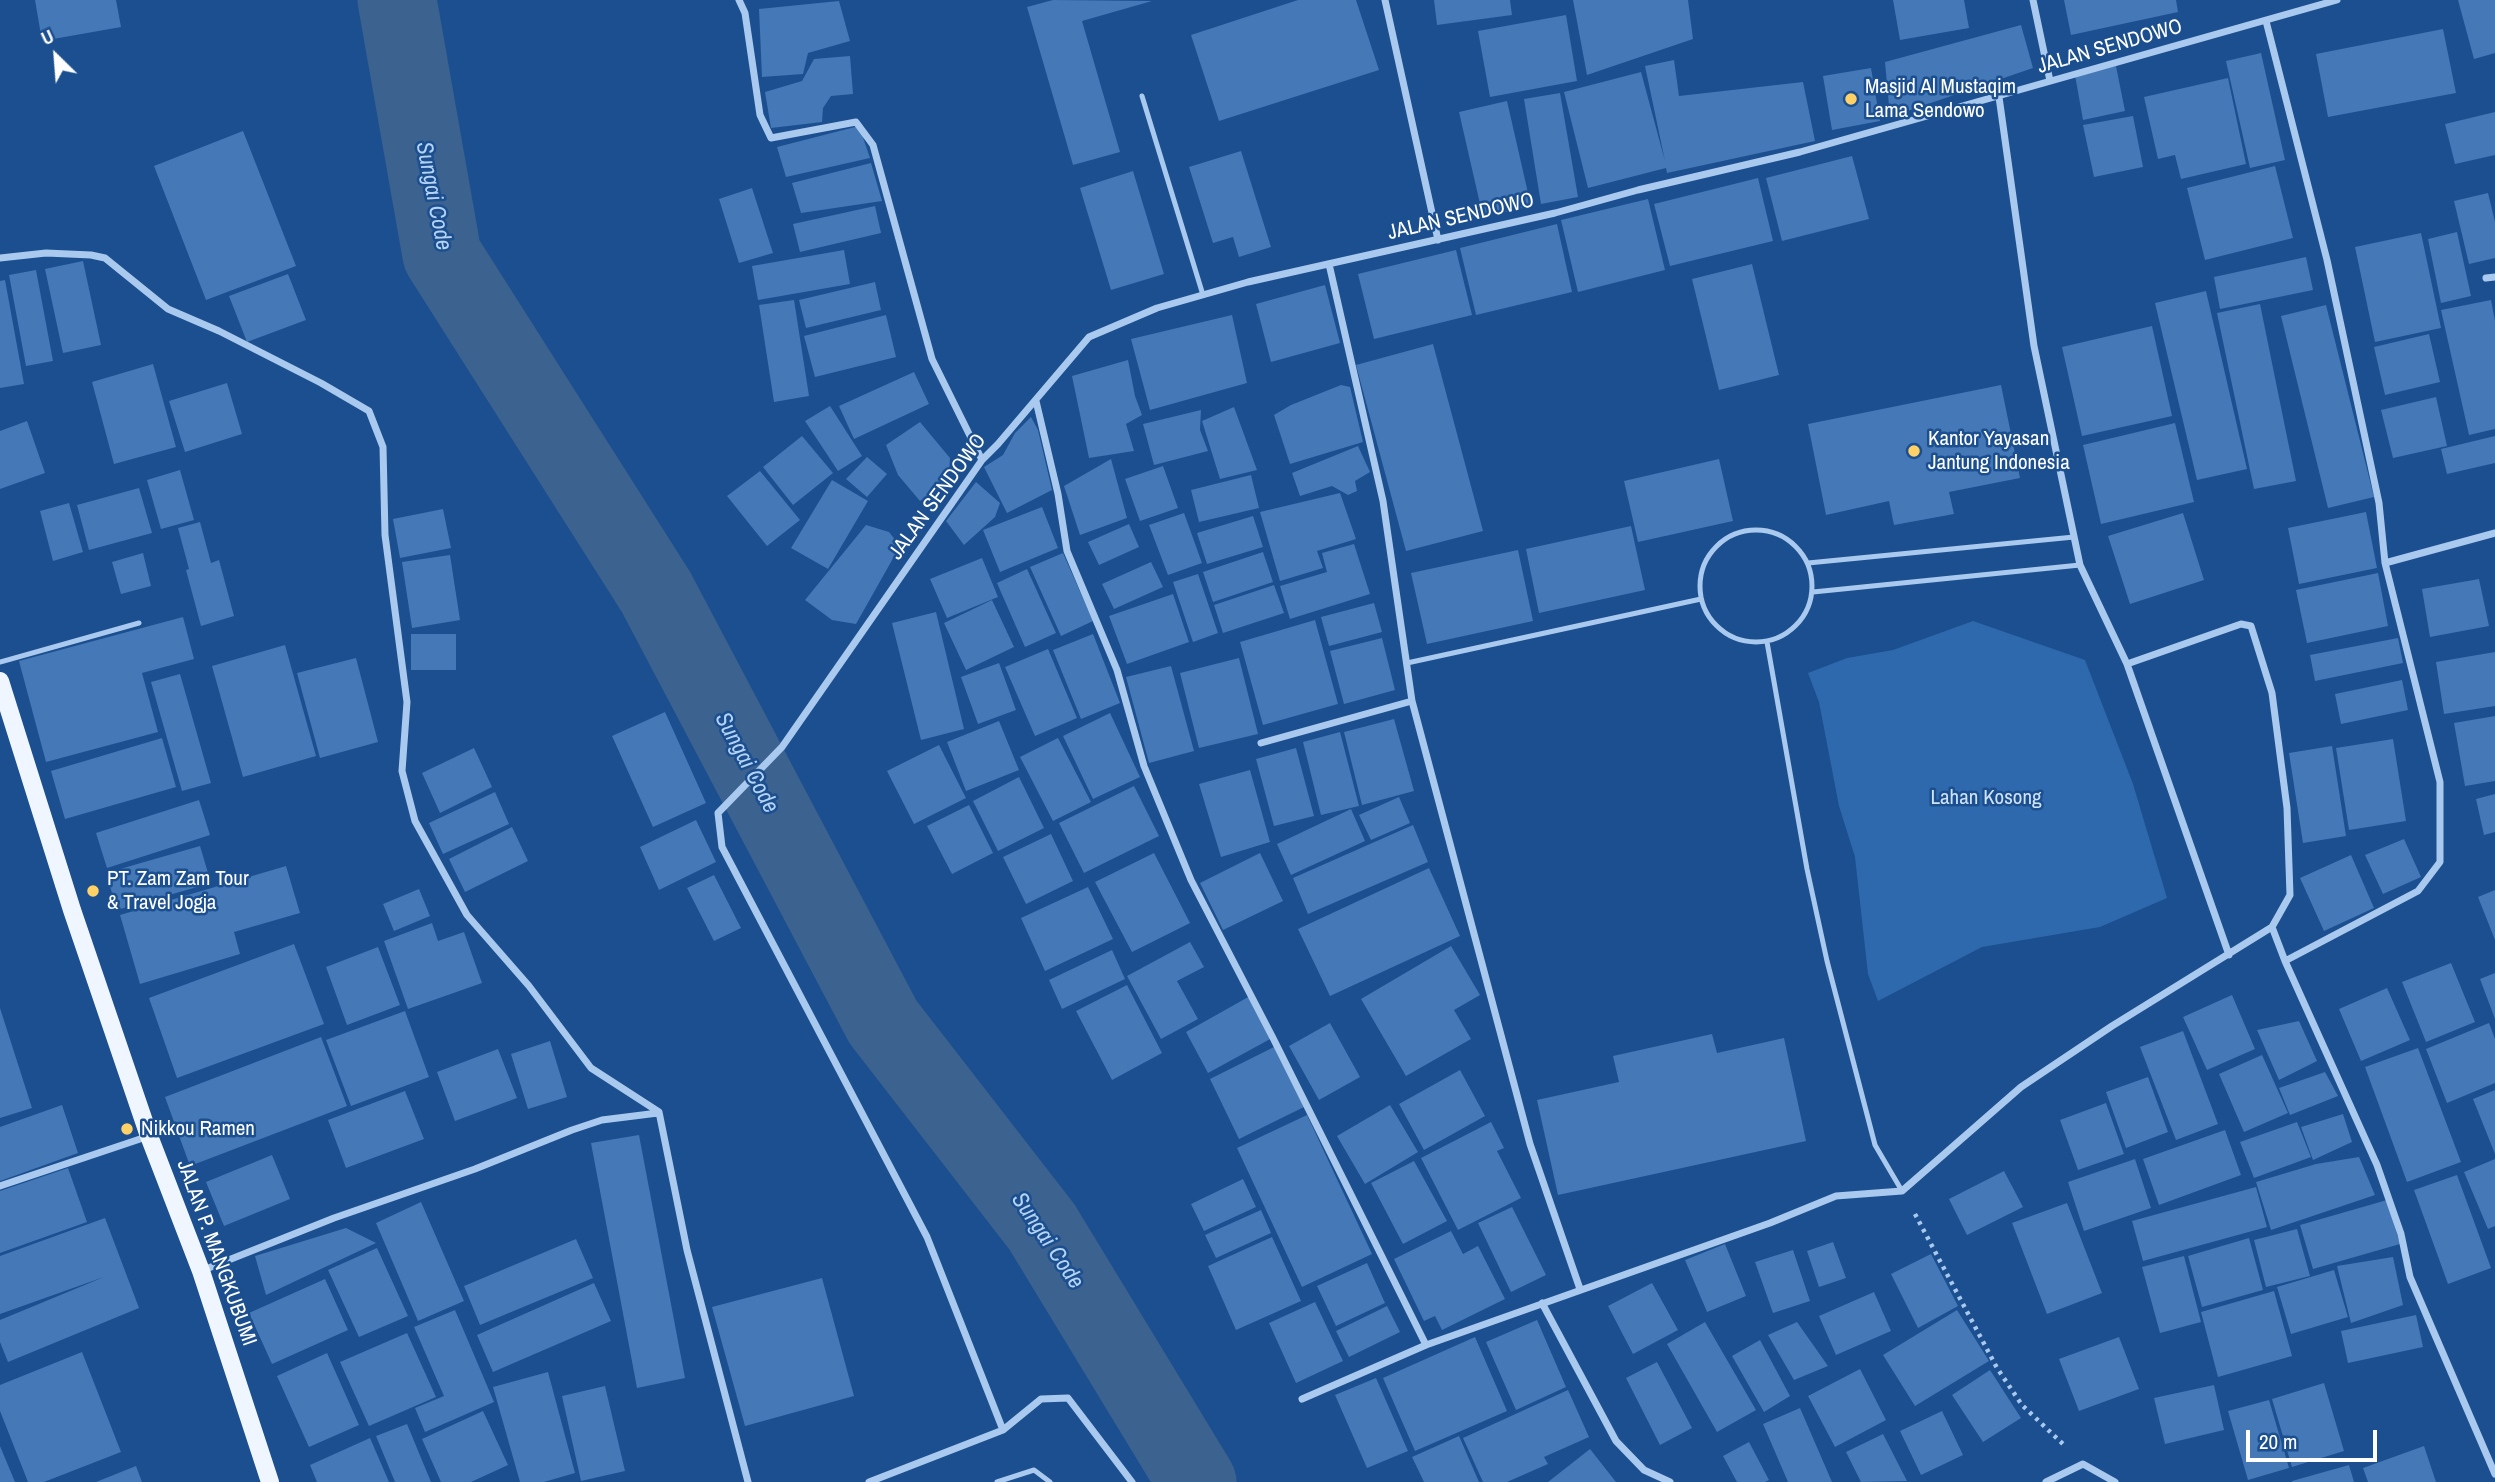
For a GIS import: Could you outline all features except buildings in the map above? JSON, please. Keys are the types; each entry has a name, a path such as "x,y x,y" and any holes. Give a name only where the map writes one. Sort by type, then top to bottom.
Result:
{"main road":[{"name":"JALAN P. MANGKUBUMI","path":"0,681 72,910 149,1136 201,1271 270,1482"}],"street":[{"path":"739,0 745,13 760,115 771,138 856,122 873,145 932,359 982,460"},
{"path":"1385,0 1438,240"},
{"path":"2033,0 2050,81"},
{"name":"JALAN SENDOWO","path":"1003,1430 927,1237 722,847 718,813 782,747 982,460 1089,337 1157,308 1203,295 1555,213 1662,184 1800,152 2337,0"},
{"path":"2266,21 2327,260 2379,503 2385,563 2440,782 2440,862 2418,891 2285,961"},
{"path":"1999,97 2034,346 2080,565 2127,664 2228,955"},
{"path":"0,258 46,253 105,258 168,309 231,337 369,411 383,447 385,535 407,702 402,771 415,821 467,915 529,986 591,1069 659,1112 687,1250 748,1482"},
{"path":"1329,264 1382,501 1412,701 1530,1144 1580,1289"},
{"path":"2486,278 2495,277"},
{"path":"1036,401 1058,494 1067,551 1117,670 1144,766 1191,880 1426,1345"},
{"path":"2385,563 2495,533"},
{"path":"1302,1399 1426,1345 1770,1223 1836,1196 1902,1191 2021,1087 2112,1026 2272,927 2290,895 2287,808 2272,693 2252,626 2241,624 2127,664"},
{"path":"1261,743 1412,701"},
{"path":"2272,927 2377,1165 2401,1234 2410,1277 2495,1474"},
{"path":"201,1271 334,1218 475,1169 572,1129 602,1120 659,1112"},
{"path":"0,1186 149,1136"},
{"path":"1542,1303 1616,1441 1644,1470 1670,1482"},
{"path":"869,1482 1003,1430 1041,1399 1068,1398 1132,1482"},
{"path":"2046,1482 2083,1464 2115,1482"}],"lane":[{"path":"1142,96 1203,295"},
{"path":"1759,530 1780,534 1796,546 1808,563 1813,592 1808,609 1798,624 1784,635 1767,642 1732,638 1718,628 1707,615 1701,599 1700,578 1707,558 1720,542 1739,533 1759,530"},
{"path":"1808,563 2074,537"},
{"path":"1813,592 2080,565"},
{"path":"1407,663 1701,599"},
{"path":"0,662 139,623"},
{"path":"1767,642 1807,869 1827,961 1875,1145 1902,1191"},
{"path":"997,1482 1034,1470 1050,1482"}],"path":[{"path":"1902,1191 1997,1368 2022,1405 2083,1464"}],"green space":[{"name":"Lahan Kosong","path":"1973,621 2085,660 2133,784 2167,898 2100,927 1982,947 1878,1001 1868,974 1855,857 1839,806 1819,702 1808,673 1847,658 1893,650"}],"waterway":[{"name":"Sungai Code","path":"397,0 442,255 656,592 883,1022 1042,1227 1197,1482"}],"place":[{"name":"Masjid Al Mustaqim Lama Sendowo","path":"1851,99"},
{"name":"Kantor Yayasan Jantung Indonesia","path":"1914,451"},
{"name":"PT. Zam Zam Tour & Travel Jogja","path":"93,891"},
{"name":"Nikkou Ramen","path":"127,1129"}]}
